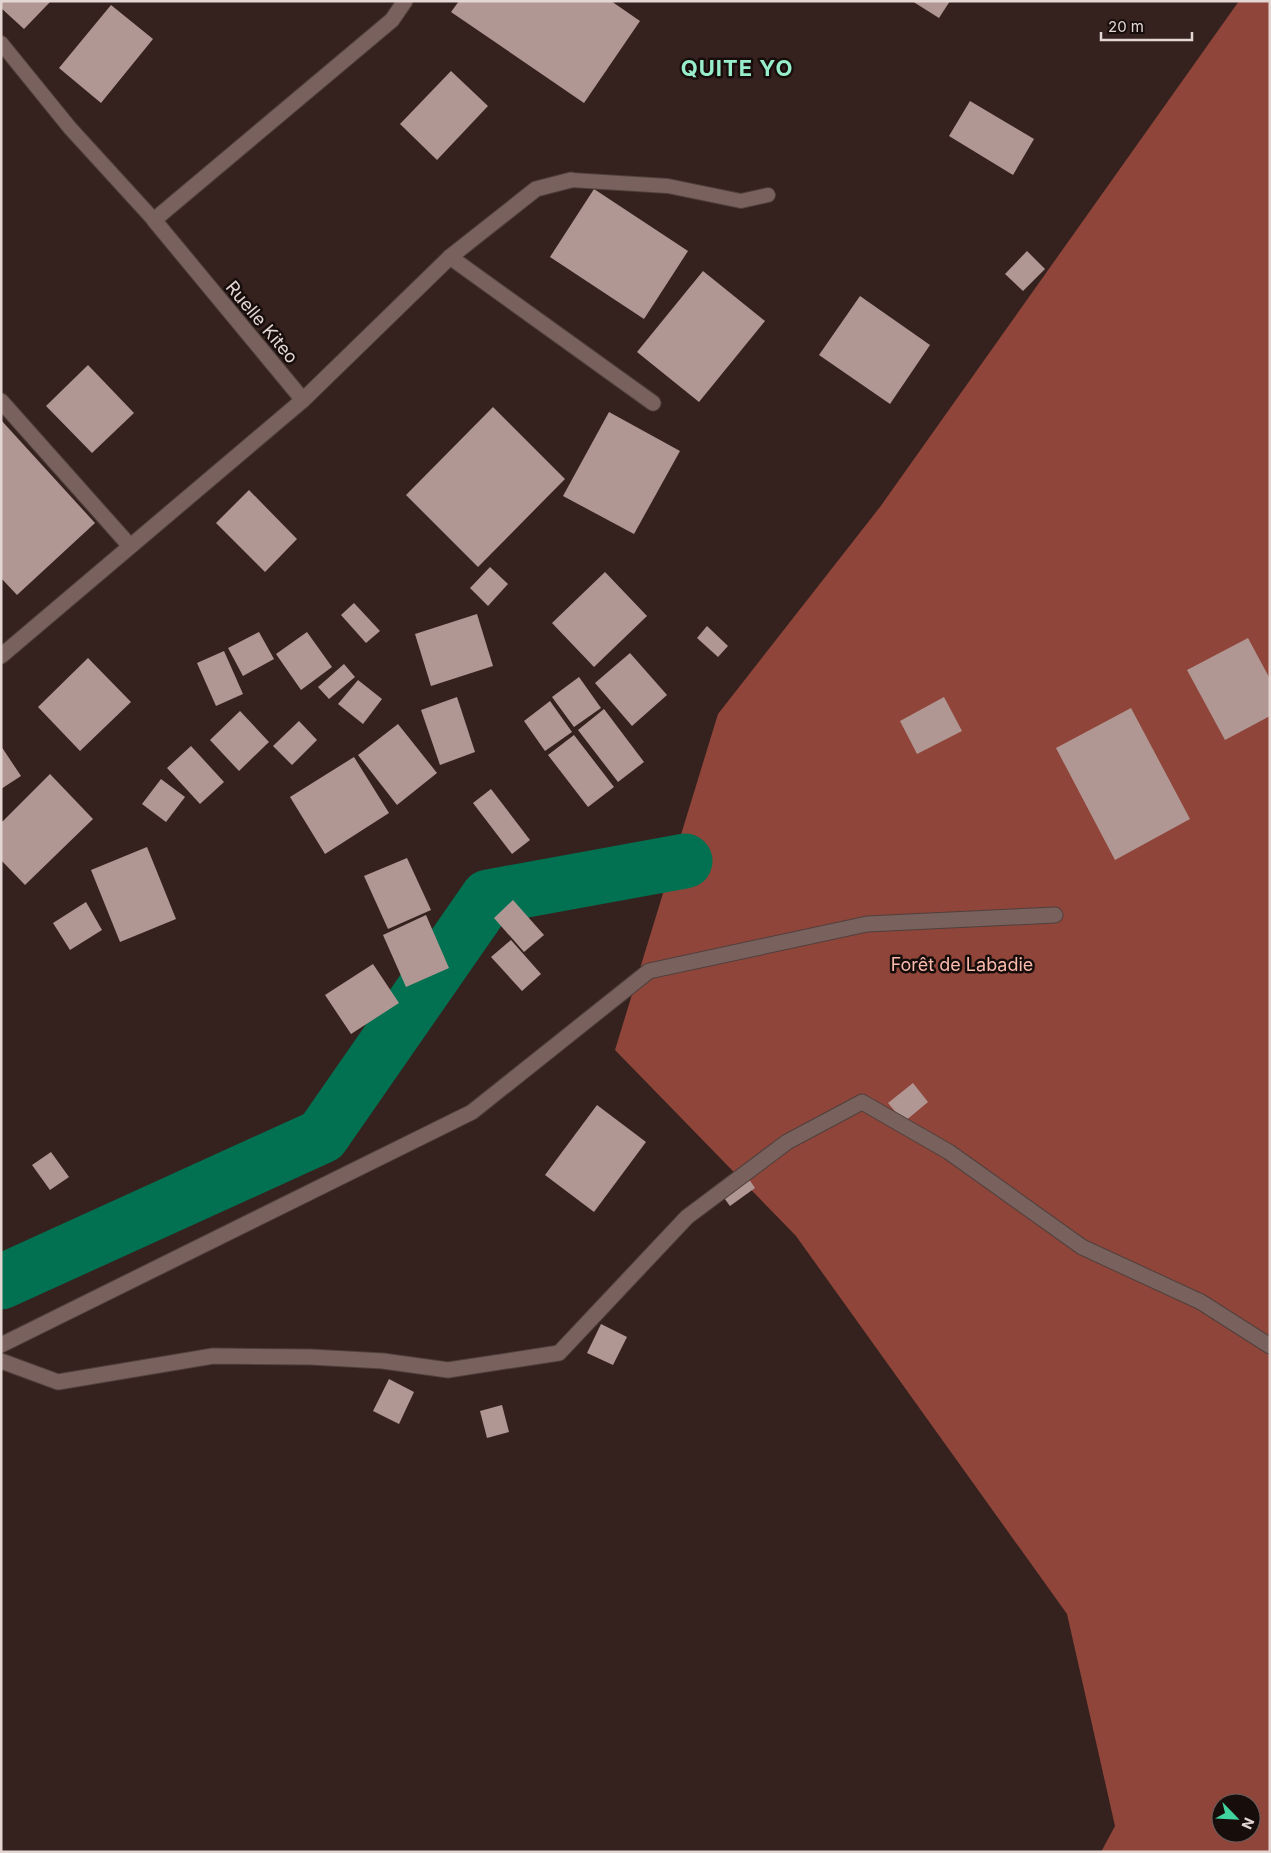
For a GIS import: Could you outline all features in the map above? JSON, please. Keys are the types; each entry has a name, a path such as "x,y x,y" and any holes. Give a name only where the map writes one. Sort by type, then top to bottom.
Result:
{"street":[{"path":"154,220 392,20 404,1"},
{"path":"1,656 303,400 450,257 536,189 571,180"},
{"name":"Ruelle Kiteo","path":"154,220 303,400"},
{"path":"450,257 653,403"},
{"path":"1,400 130,546"},
{"path":"1,1345 472,1112 649,971 867,924 1055,915"},
{"path":"1,1361 58,1382 213,1356 383,1361 448,1370 559,1352 687,1217 786,1142 862,1102 949,1152 1082,1247 1201,1302 1270,1346"}],"lane":[{"path":"1,43 70,128 154,220"},
{"path":"571,180 668,186 741,201 768,195"}],"green space":[{"name":"Forêt de Labadie","path":"1239,1 1270,1 1270,1852 1101,1852 1115,1826 1067,1614 796,1236 615,1050 718,714 880,507"}],"building":[{"path":"1,1 51,1 24,29 1,8"},
{"path":"459,1 611,1 640,21 584,103 451,12"},
{"path":"912,1 950,1 939,18"},
{"path":"111,5 153,39 101,103 59,68"},
{"path":"451,71 488,106 437,160 400,124"},
{"path":"970,101 1034,139 1013,175 949,136"},
{"path":"594,189 688,251 644,319 550,257"},
{"path":"1027,251 1045,269 1023,291 1005,274"},
{"path":"703,271 765,321 699,402 637,352"},
{"path":"860,296 930,345 890,404 819,355"},
{"path":"88,365 134,413 92,453 46,406"},
{"path":"493,407 565,479 478,567 406,495"},
{"path":"609,412 680,451 634,534 563,496"},
{"path":"1,420 95,523 17,595 1,578"},
{"path":"249,490 297,539 265,572 216,523"},
{"path":"490,567 508,584 488,606 470,588"},
{"path":"605,572 647,616 594,667 552,623"},
{"path":"354,603 380,631 366,643 341,615"},
{"path":"477,614 493,666 431,686 415,634"},
{"path":"707,626 728,646 718,657 697,638"},
{"path":"259,632 274,659 243,676 228,648"},
{"path":"307,632 332,667 301,690 276,654"},
{"path":"1248,638 1270,679 1270,716 1225,740 1187,670"},
{"path":"224,651 243,694 216,706 197,663"},
{"path":"630,653 667,695 632,726 595,683"},
{"path":"88,658 131,702 80,751 38,707"},
{"path":"344,664 355,677 329,699 318,687"},
{"path":"579,677 601,708 574,727 552,697"},
{"path":"358,680 382,699 363,724 338,704"},
{"path":"457,697 475,752 440,765 421,710"},
{"path":"944,697 962,731 917,754 900,721"},
{"path":"550,701 572,732 545,751 524,721"},
{"path":"1131,708 1190,819 1115,860 1056,748"},
{"path":"604,709 644,762 618,782 578,730"},
{"path":"240,711 269,742 239,771 210,740"},
{"path":"299,721 317,740 292,765 273,746"},
{"path":"398,724 437,773 397,805 358,755"},
{"path":"574,735 614,787 588,807 548,755"},
{"path":"1,746 21,776 1,789"},
{"path":"191,746 224,782 200,804 167,768"},
{"path":"354,757 389,813 325,854 290,797"},
{"path":"50,774 93,819 25,885 1,860 1,823"},
{"path":"161,779 185,797 166,822 142,804"},
{"path":"491,789 530,840 512,854 473,803"},
{"path":"147,847 176,919 120,942 91,870"},
{"path":"407,858 431,910 388,929 364,876"},
{"path":"513,900 544,935 524,952 494,918"},
{"path":"86,902 102,930 70,950 53,923"},
{"path":"426,915 449,968 406,987 383,935"},
{"path":"511,940 541,974 522,991 491,957"},
{"path":"373,964 399,1003 351,1034 325,995"},
{"path":"913,1083 928,1102 904,1122 888,1103"},
{"path":"597,1105 646,1142 594,1212 545,1175"},
{"path":"51,1152 69,1177 50,1190 32,1165"},
{"path":"742,1169 755,1188 730,1206 716,1187"},
{"path":"601,1324 627,1337 613,1365 587,1353"},
{"path":"389,1379 414,1392 399,1424 373,1411"},
{"path":"502,1405 509,1432 487,1438 480,1411"}],"waterway":[{"path":"1,1282 322,1136 488,897 685,861"}],"district":[{"name":"QUITE YO","path":"737,68"}]}
